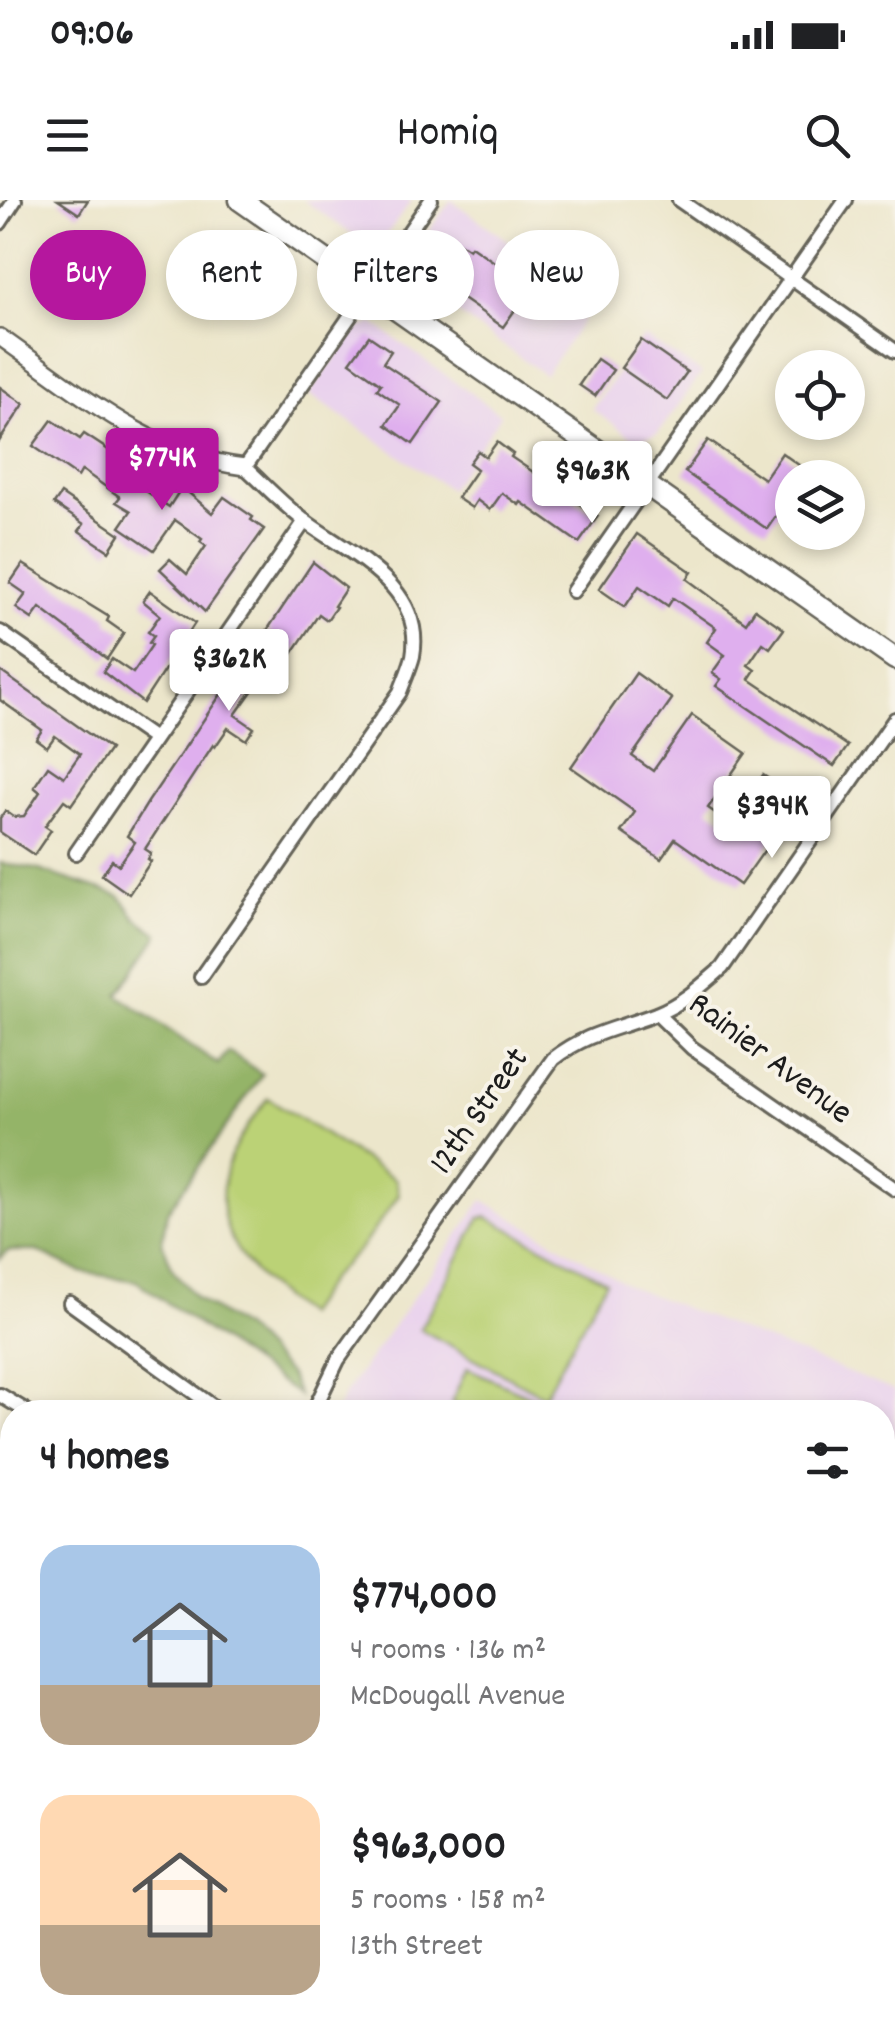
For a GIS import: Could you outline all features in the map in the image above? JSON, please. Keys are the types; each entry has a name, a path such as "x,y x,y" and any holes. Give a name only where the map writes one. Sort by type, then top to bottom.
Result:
{"main road":[{"path":"240,200 317,253"},
{"path":"414,320 895,659"}],"street":[{"path":"0,223 15,200"},
{"path":"410,230 431,200"},
{"path":"678,200 895,351"},
{"path":"573,590 846,200"},
{"path":"244,467 347,320"},
{"path":"0,337 144,437 216,464 244,467 304,521 391,583 404,598 413,654 400,692 201,977"},
{"path":"76,853 304,521"},
{"path":"0,632 154,740"},
{"name":"12th Street","path":"319,1400 338,1360 554,1058 577,1041 657,1014 685,999 722,968 895,719"},
{"name":"Rainier Avenue","path":"657,1014 692,1048 895,1188"},
{"path":"70,1303 204,1400"}],"shaded area":[{"path":"303,200 412,200 390,230 346,230"},
{"path":"451,200 494,231 494,320 583,320 545,375 467,320 474,320 474,230 429,230"},
{"path":"373,323 501,415 449,489 309,394 356,330"},
{"path":"644,336 702,373 658,433 636,440 592,409"},
{"path":"483,1200 631,1287 895,1391 895,1400 342,1400"}],"green space":[{"path":"0,863 36,869 120,896 136,918 159,934 118,995 218,1064 228,1051 262,1074 167,1212 162,1242 173,1270 195,1297 248,1332 290,1376 298,1395 136,1281 81,1272 37,1251 7,1251 0,1259"},
{"path":"268,1098 396,1180 399,1195 305,1315 250,1268 228,1230 223,1208 223,1184 230,1158"},
{"path":"487,1217 606,1281 544,1396 420,1329 480,1218"},
{"path":"467,1368 534,1398 533,1400 452,1400"}],"building":[{"path":"58,200 88,200 79,214"},
{"path":"474,248 494,262 494,320 508,320 503,327 474,307"},
{"path":"369,336 391,351 383,363 442,402 413,444 386,425 400,405 377,389 381,384 350,362"},
{"path":"641,340 687,372 667,400 621,368"},
{"path":"597,359 613,370 595,396 579,385"},
{"path":"0,387 24,404 0,440"},
{"path":"52,420 80,439 84,434 154,480 146,491 169,507 182,487 212,513 224,497 264,529 205,612 160,569 170,559 187,574 206,546 200,542 202,539 175,520 154,550 120,527 131,511 116,502 120,497 82,470 78,477 33,446"},
{"path":"708,440 764,479 775,463 775,517 767,529 685,472"},
{"path":"497,442 513,454 511,457 598,516 579,543 502,493 490,510 477,500 472,508 457,498 477,469 469,463 478,451 486,457"},
{"path":"61,494 120,534 109,551 79,531 84,524 54,504"},
{"path":"637,534 692,572 687,579 746,623 755,609 784,629 770,648 763,643 748,665 755,670 749,679 848,746 834,766 716,686 721,679 712,673 725,655 707,642 716,628 673,598 668,606 639,586 625,607 599,589"},
{"path":"313,562 346,588 336,607 327,620 319,614 277,676 271,672 266,679 263,676 235,715 254,728 246,740 228,728 213,745 145,849 151,853 151,861 129,894 102,875 112,860 119,865 135,842 127,836 148,802 240,666 248,672 262,652 258,650 271,631 268,629"},
{"path":"23,564 109,617 107,621 124,633 107,659 40,608 32,619 16,608 26,594 10,583"},
{"path":"150,591 195,623 143,703 103,672 112,659 133,673 152,645 149,643 154,636 148,632 160,615 143,601"},
{"path":"0,671 110,749 71,805 64,800 45,826 51,830 34,855 0,832 0,818 5,811 14,817 24,816 40,792 34,787 48,766 64,777 80,754 55,736 47,747 36,739 42,730 0,700"},
{"path":"636,673 672,699 632,756 653,771 692,715 746,753 708,808 730,823 763,775 800,800 740,885 675,839 661,859 621,832 635,812 571,767"}]}
